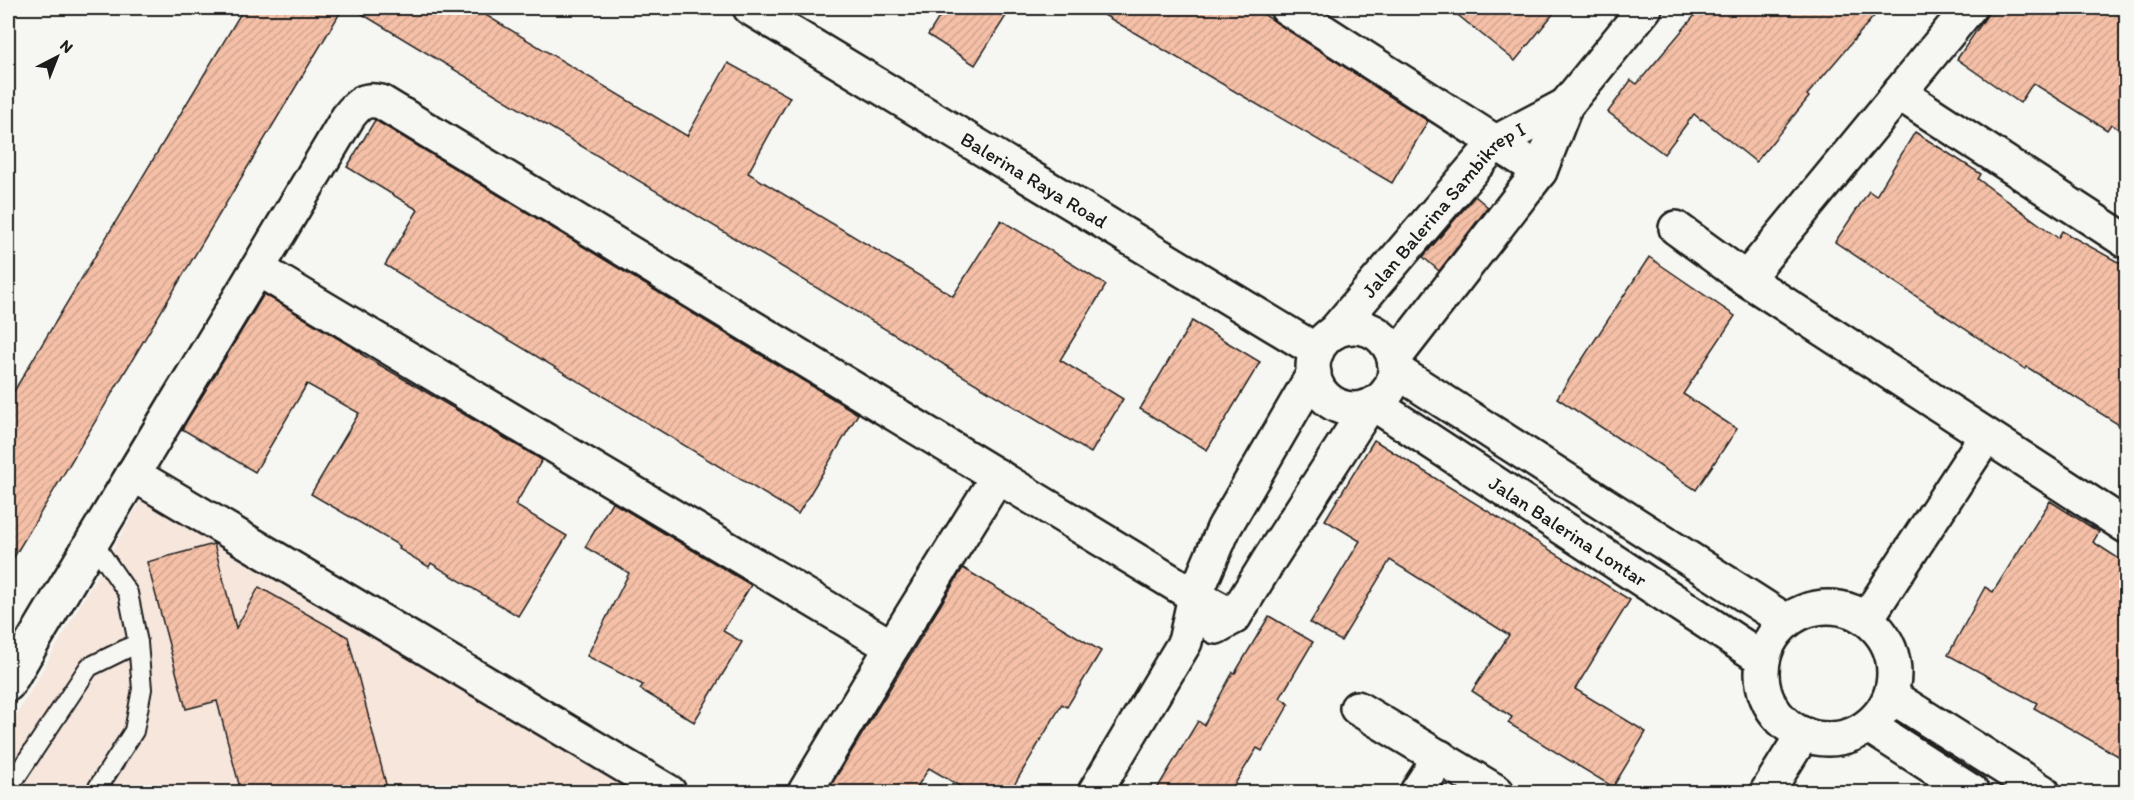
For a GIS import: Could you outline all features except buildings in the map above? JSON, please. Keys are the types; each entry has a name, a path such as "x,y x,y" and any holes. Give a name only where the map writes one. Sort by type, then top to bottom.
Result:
{"street":[{"name":"Balerina Raya Road","path":"750,8 1322,352"},
{"path":"1287,8 1330,18 1496,142 1540,171"},
{"name":"Jalan Balerina Sambikrep I","path":"1395,365 1540,171 1566,105 1645,8"},
{"path":"1746,279 1969,8"},
{"path":"1899,93 2127,241"},
{"path":"8,684 348,117 357,106 370,99 381,102 1194,596 1234,617"},
{"name":"Jalan Balerina Sambikrep I","path":"1095,792 1185,642 1194,596 1224,528 1322,352 1496,142 1566,105"},
{"path":"1676,228 1746,279 2127,526"},
{"path":"258,270 892,647"},
{"path":"1185,642 1234,617 1371,406 1389,390 1394,381 1395,365 1389,345 1378,334 1364,328 1348,327 1322,352 1318,387 1327,398 1340,406 1354,409 1371,406"},
{"path":"1395,365 1786,621"},
{"name":"Jalan Balerina Lontar","path":"1371,406 1762,659"},
{"path":"1867,618 1986,436"},
{"path":"133,474 669,792"},
{"path":"805,792 998,476"},
{"path":"1826,606 1847,609 1867,618 1887,640 1895,668 1891,696 1882,713 1869,726 1853,735 1837,739 1820,739 1803,734 1783,722 1769,704 1762,682 1762,659 1771,638 1786,621 1804,610 1826,606"},
{"path":"1891,696 2043,792"},
{"path":"1356,708 1497,792"},
{"path":"1869,726 1972,792"},
{"path":"1767,792 1803,734"},
{"path":"1418,792 1440,757"}],"lane":[{"path":"92,541 128,593 138,643 142,689 134,730 95,792"},
{"path":"8,789 89,667 138,643"}],"shaded area":[{"path":"156,475 697,792 8,792 8,729"}]}
